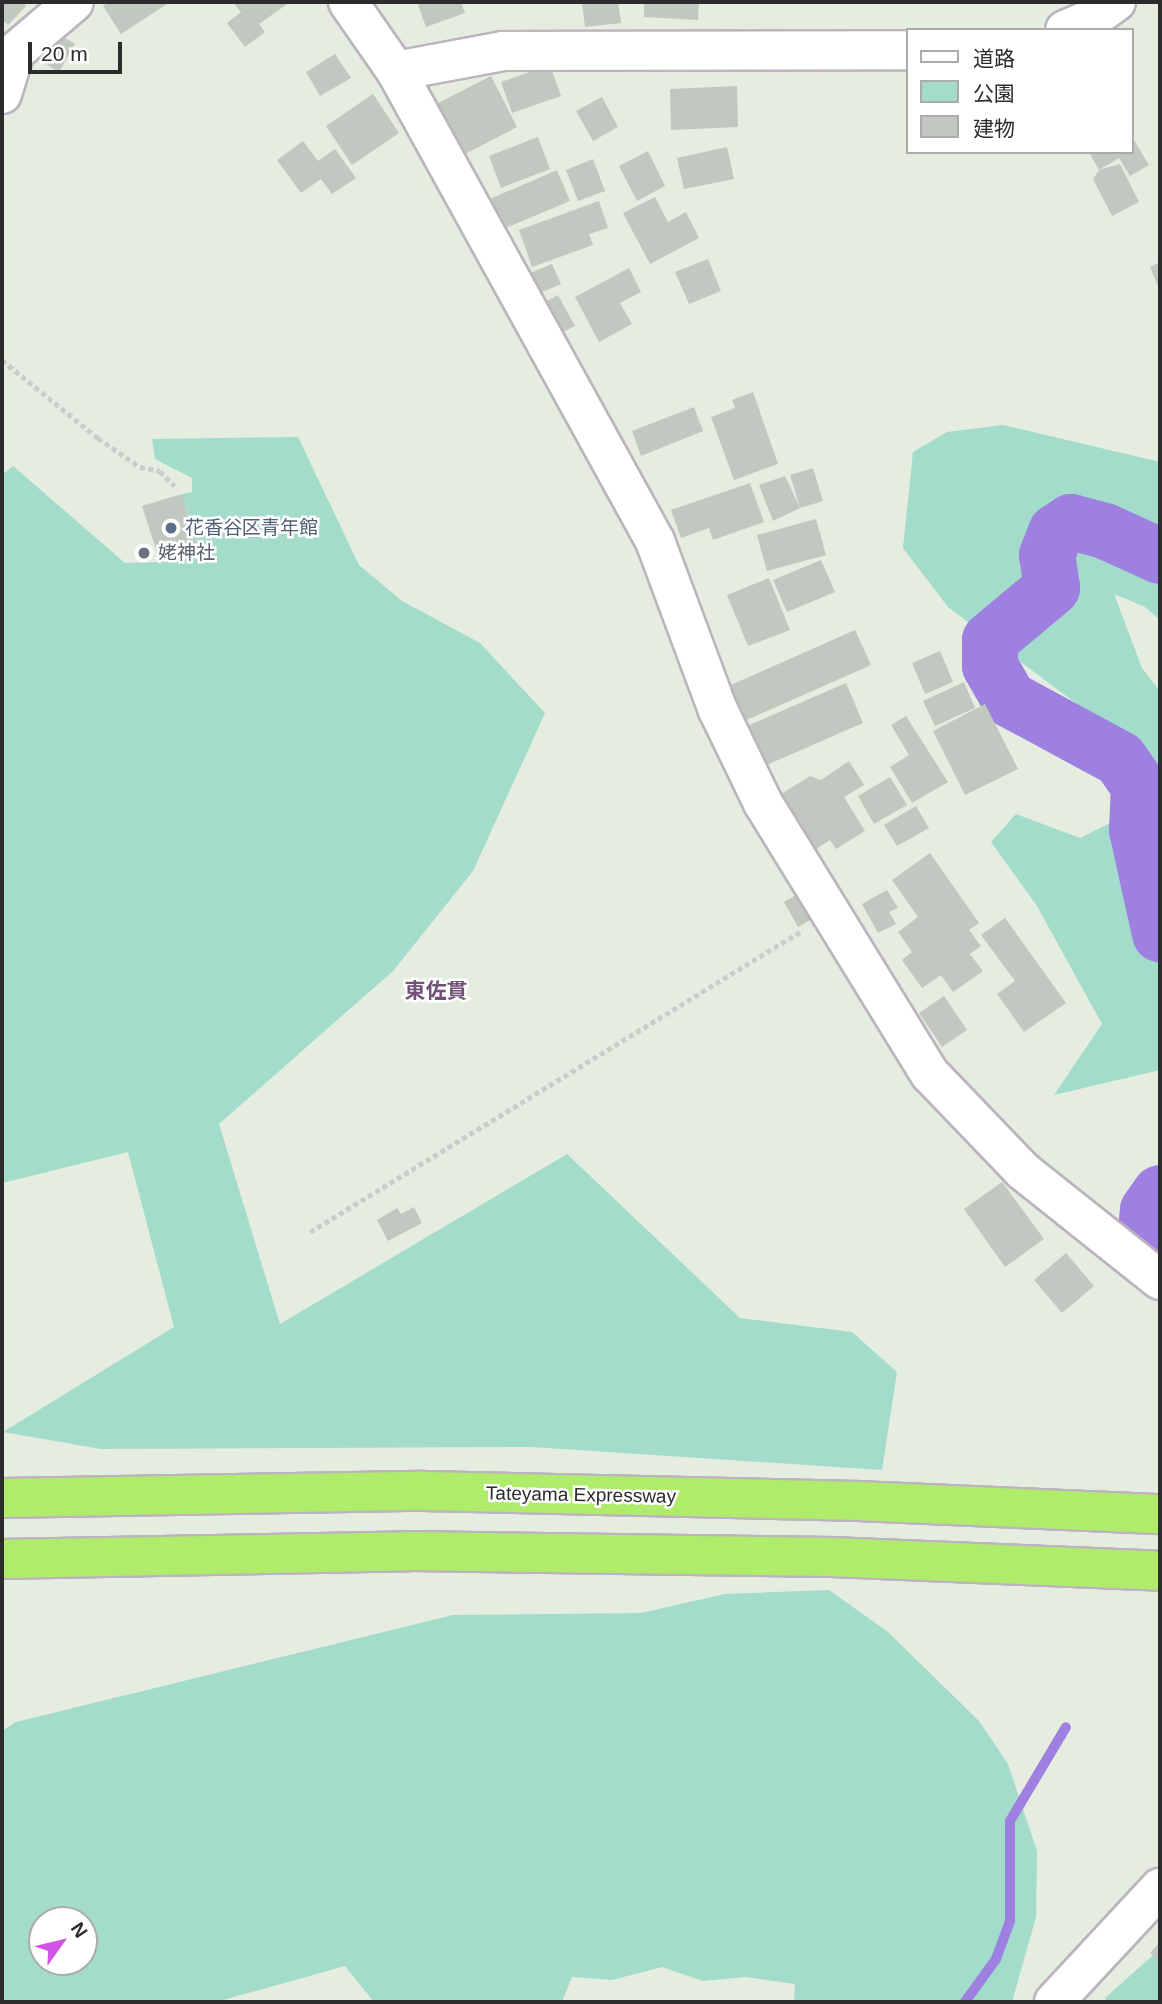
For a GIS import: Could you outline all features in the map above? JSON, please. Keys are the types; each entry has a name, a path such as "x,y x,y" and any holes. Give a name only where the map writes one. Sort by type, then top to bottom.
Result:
{"highway":[{"name":"Tateyama Expressway","path":"2,1499 436,1491 860,1501 1160,1514"},
{"path":"2,1559 452,1552 832,1557 1160,1571"}],"street":[{"path":"5,75 15,52 74,2"},
{"path":"348,2 396,71 655,541 726,730 763,803 930,1074 1023,1171 1160,1280"},
{"path":"1070,28 1095,17 1116,2"},
{"path":"396,71 503,51 906,50"},
{"path":"1054,2002 1160,1888"}],"path":[{"path":"2,360 98,438 140,467 160,471 175,486"},
{"path":"310,1232 831,913"}],"green space":[{"path":"1003,425 1160,462 1160,620 1145,607 1114,594 1142,668 1160,691 1160,792 1147,757 948,607 903,548 913,452 947,432"},
{"path":"298,437 359,565 402,601 480,643 545,713 473,871 393,971 219,1124 280,1324 567,1154 740,1318 852,1332 897,1372 882,1470 532,1447 101,1449 3,1432 174,1327 128,1152 2,1183 2,475 13,466 125,563 160,562 199,549 182,494 192,492 192,478 155,459 152,439"},
{"path":"1160,798 1160,1070 1054,1095 1102,1024 1037,906 991,842 1016,814 1080,838"},
{"path":"829,1590 888,1632 979,1721 1008,1764 1037,1851 1036,1917 1012,2002 794,2002 795,1984 746,1977 703,1981 662,1967 612,1980 572,1977 562,2002 374,2002 345,1966 216,2002 2,2002 2,1731 16,1722 453,1615 641,1613 725,1594"},
{"path":"1160,1949 1160,2002 1107,2002 1105,1998"}],"building":[{"path":"2,2 22,2 26,6 8,25 2,19"},
{"path":"109,2 167,4 121,34 103,6"},
{"path":"233,2 290,2 259,24 265,32 245,47 227,23 241,12"},
{"path":"417,2 461,2 465,13 426,27"},
{"path":"582,2 618,2 621,23 585,27"},
{"path":"644,2 699,2 698,20 644,17"},
{"path":"47,27 75,44 59,72 30,54"},
{"path":"335,54 351,78 320,96 306,72"},
{"path":"550,65 561,96 512,113 501,82"},
{"path":"491,76 517,127 465,154 438,103"},
{"path":"737,86 738,127 671,130 670,89"},
{"path":"373,94 399,133 352,165 326,126"},
{"path":"602,97 618,127 593,141 576,111"},
{"path":"538,137 550,169 501,188 489,156"},
{"path":"1134,140 1149,165 1130,176 1119,158 1099,170 1090,154 1134,154"},
{"path":"303,141 318,161 335,149 356,178 332,194 321,179 301,193 277,160"},
{"path":"727,147 734,179 684,189 677,158"},
{"path":"648,151 665,186 637,201 619,166"},
{"path":"593,159 605,191 578,201 566,170"},
{"path":"1120,164 1139,202 1112,216 1093,179 1099,170"},
{"path":"557,170 570,201 503,229 490,199"},
{"path":"655,197 668,222 686,212 699,238 650,264 623,213"},
{"path":"599,201 608,228 589,234 593,245 532,267 519,230"},
{"path":"708,259 721,291 689,304 675,272"},
{"path":"1160,262 1160,291 1150,267"},
{"path":"552,264 561,284 528,298 520,277"},
{"path":"629,268 641,292 620,303 632,324 599,342 575,297"},
{"path":"558,295 575,326 556,336 539,305"},
{"path":"753,392 778,464 734,480 711,417 735,408 732,400"},
{"path":"694,407 703,431 641,456 632,431"},
{"path":"813,468 823,501 800,508 790,475"},
{"path":"785,476 800,508 773,521 759,485"},
{"path":"750,483 764,522 713,540 709,528 681,538 671,510"},
{"name":"花香谷区青年館","path":"182,494 199,550 160,562 142,506"},
{"path":"816,519 826,555 767,571 757,535"},
{"name":"姥神社","path":"147,546 151,557 142,559 138,549"},
{"path":"821,560 835,592 787,612 773,580"},
{"path":"769,578 790,630 748,646 727,595"},
{"path":"855,630 871,665 740,723 724,688"},
{"path":"940,651 953,682 925,694 912,663"},
{"path":"964,682 975,708 935,726 923,701"},
{"path":"846,683 863,723 762,767 745,727"},
{"path":"985,704 1018,769 965,795 933,731"},
{"path":"906,716 948,782 912,803 890,767 909,755 891,725"},
{"path":"849,761 864,785 844,797 865,831 836,849 830,840 813,851 778,796 810,776 821,780"},
{"path":"890,777 907,805 874,824 858,796"},
{"path":"916,806 929,828 897,846 884,825"},
{"path":"930,853 979,923 969,930 981,946 970,954 983,971 953,992 941,975 922,988 902,960 912,952 898,932 918,917 892,880"},
{"path":"805,890 819,915 798,927 784,902"},
{"path":"887,890 898,908 889,912 896,924 878,933 862,904"},
{"path":"1005,918 1066,1003 1024,1032 997,994 1015,981 981,935"},
{"path":"944,996 967,1030 942,1047 919,1013"},
{"path":"1002,1182 1044,1239 1005,1267 964,1209"},
{"path":"414,1207 422,1223 388,1241 377,1220 397,1208 401,1214"},
{"path":"1066,1253 1094,1286 1062,1313 1034,1280"},
{"path":"1160,1942 1160,1962 1150,1953"}],"waterway":[{"path":"1160,556 1105,531 1071,522 1056,532 1047,555 1052,588 990,640 990,666 1009,699 1120,759 1139,786 1137,830 1160,934"},
{"path":"1160,1193 1148,1210 1146,1229 1146,1250 1160,1257"},
{"path":"965,2002 996,1959 1010,1921 1010,1821 1066,1727"}],"place":[{"name":"花香谷区青年館","path":"171,528"},
{"name":"姥神社","path":"144,553"}],"district":[{"name":"東佐貫","path":"436,991"}]}
